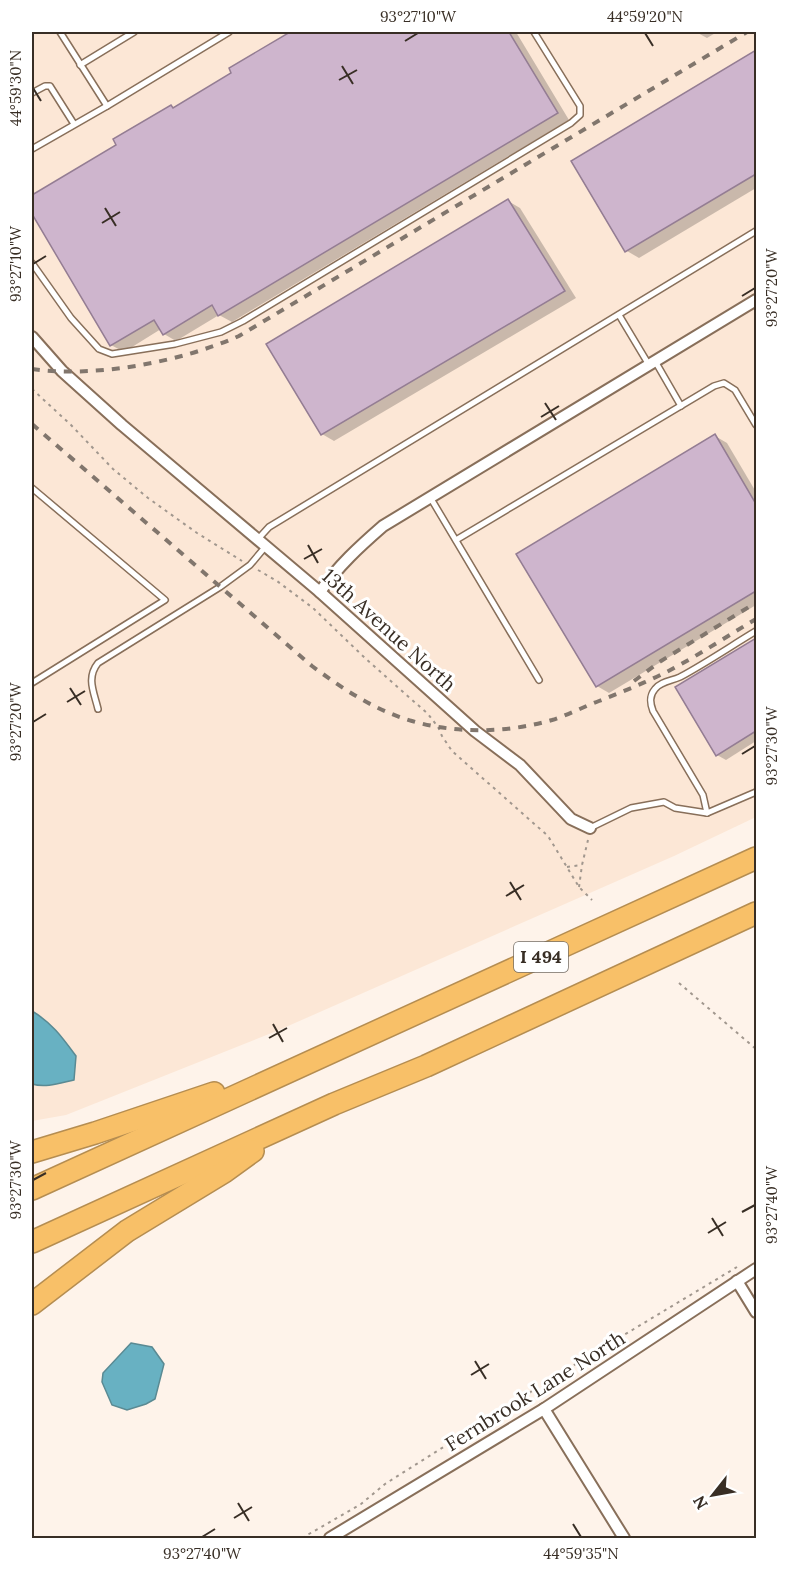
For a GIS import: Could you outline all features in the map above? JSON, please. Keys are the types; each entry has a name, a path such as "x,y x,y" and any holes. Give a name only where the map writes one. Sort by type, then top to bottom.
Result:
{"highway":[{"name":"I 494","path":"32,1189 756,858"},
{"name":"I 494","path":"32,1242 334,1104 426,1066 756,913"},
{"path":"32,1152 325,1055"},
{"path":"32,1304 127,1231 224,1172 288,1125"}],"street":[{"path":"320,592 331,576 383,526 756,300"},
{"name":"13th Avenue North","path":"32,337 62,371 81,388 320,592 475,731 520,765 571,819 590,828"},
{"name":"Fernbrook Lane North","path":"330,1539 544,1409 756,1269"},
{"path":"737,1281 756,1312"},
{"path":"544,1409 624,1539"}],"lane":[{"path":"60,32 106,106"},
{"path":"80,65 134,32"},
{"path":"32,149 229,32"},
{"path":"32,263 70,318 99,349 112,354 175,344 221,332 243,321 571,123 580,115 580,106 534,32"},
{"path":"32,93 45,86 50,86 74,124"},
{"path":"98,709 91,680 93,670 98,663 220,587 250,565 268,527 756,231"},
{"path":"619,315 681,406"},
{"path":"456,540 714,386 724,383 735,390 756,425"},
{"path":"32,488 165,600 32,683"},
{"path":"430,497 539,680"},
{"path":"707,813 703,795 653,711 650,704 651,696 659,685 678,678 756,631"},
{"path":"590,828 631,808 664,802 675,808 707,813 756,792"}],"path":[{"path":"32,389 113,469 148,498 215,545 278,581 313,608 428,714 452,751 548,836 579,887 592,900"},
{"path":"579,887 590,828"},
{"path":"567,867 582,865"},
{"path":"679,983 756,1049"},
{"path":"302,1539 361,1504 385,1484 559,1374 738,1266"}],"shaded area":[{"path":"32,32 756,32 756,817 674,856 279,1030 66,1115 32,1121"}],"water":[{"path":"32,1011 51,1026 76,1056 74,1080 48,1085 32,1084"},
{"path":"131,1343 152,1347 164,1364 155,1399 127,1410 112,1405 102,1382 103,1373"}],"building":[{"path":"290,32 509,32 558,113 218,316 212,305 163,335 154,320 110,346 32,214 32,195 116,145 113,139 171,105 173,108 231,73 229,68"},
{"path":"756,50 756,174 625,252 571,161"},
{"path":"508,199 565,291 321,435 266,344"},
{"path":"715,434 756,504 756,591 596,687 516,554"},
{"path":"756,638 756,731 716,756 675,687"}],"railway":[{"path":"32,369 83,371 137,366 191,353 239,336 747,32"},
{"path":"32,424 312,666 359,698 412,721 447,728 482,730 517,727 552,720 665,673 756,619"},
{"path":"634,681 661,661 752,605"}]}
